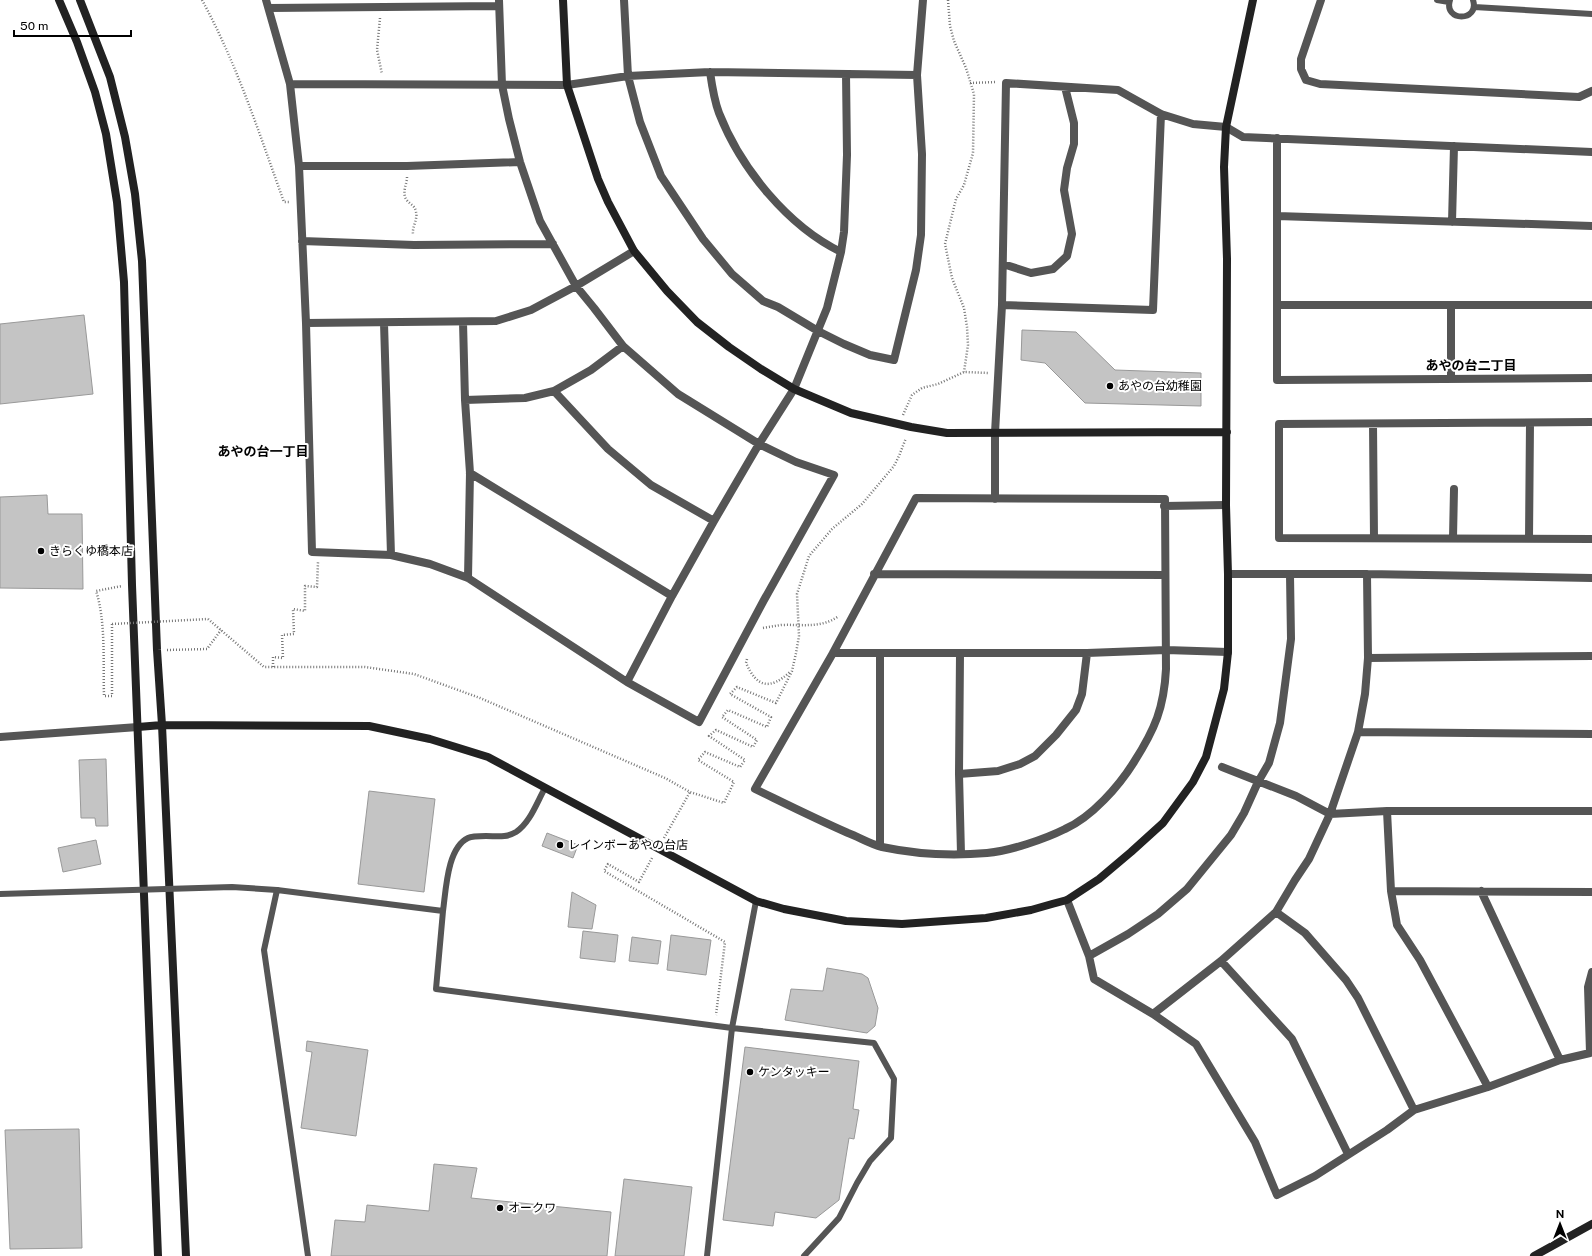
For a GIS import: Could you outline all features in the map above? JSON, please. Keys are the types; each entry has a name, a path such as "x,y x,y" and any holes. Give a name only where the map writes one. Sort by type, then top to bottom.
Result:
{"street":[{"path":"58,0 77,42 95,92 106,134 116,202 124,282 132,585 158,1256"},
{"path":"80,0 110,77 125,137 135,194 142,260 157,650 162,725 186,1256"},
{"path":"266,0 290,84 299,166 306,323 312,552 391,555 430,564 468,578 627,682 698,722 834,475 796,462 759,444 678,394 623,346 576,286 540,221 520,162 502,85 499,3 380,7 269,8"},
{"path":"563,0 567,84 598,179 608,202 634,251 667,291 697,322 761,369 794,389 851,413 947,433 1227,432"},
{"path":"624,0 628,76 640,122 661,176 704,240 732,274 763,301 778,307 818,331 870,355 894,360 916,270 921,235 922,154 918,75 923,0"},
{"path":"0,737 162,725 369,726 430,739 488,757 756,901 784,909 846,921 902,924 986,918 1030,910 1067,900 1099,878 1163,823 1193,782 1206,757 1224,689 1228,652 1228,574 1226,505 1227,260 1224,167 1226,127 1253,0"},
{"path":"1321,0 1301,59 1301,69 1306,80 1320,84 1579,97 1592,91"},
{"path":"290,84 567,84 628,76 710,72 918,75"},
{"path":"710,72 712,91 718,113 731,140 754,175 792,218 823,243 841,252"},
{"path":"627,682 672,596 714,521 759,444 794,389 804,361 818,331 829,300 841,252 844,232 847,155 846,74"},
{"path":"995,498 995,433 1002,305 1006,83 1118,90 1161,114 1194,124 1226,127 1243,137 1592,152"},
{"path":"1002,264 1031,273 1053,269 1067,256 1072,234 1064,190 1067,168 1074,144 1074,123 1065,87"},
{"path":"1002,305 1153,310 1161,114"},
{"path":"1277,138 1277,380 1592,378"},
{"path":"1452,222 1454,146"},
{"path":"299,166 407,166 520,162"},
{"path":"1277,216 1592,226"},
{"path":"302,240 414,245 553,244"},
{"path":"306,323 496,321 531,310 576,286 634,251"},
{"path":"1277,305 1592,305"},
{"path":"1451,305 1451,379"},
{"path":"384,322 391,555"},
{"path":"463,322 465,400 470,473 468,578"},
{"path":"465,400 525,398 554,390 591,370 623,346"},
{"path":"554,390 608,449 651,485 714,521"},
{"path":"1592,422 1279,424 1278,538 1592,539"},
{"path":"1529,539 1530,423"},
{"path":"1373,424 1374,538"},
{"path":"470,473 672,596"},
{"path":"1453,538 1454,489"},
{"path":"916,498 1165,499 1164,506 1166,650 1165,688 1161,708 1155,725 1145,745 1127,773 1105,798 1085,816 1066,829 1014,848 988,853 930,853 880,846 822,822 755,790 833,653 916,498"},
{"path":"1164,506 1226,505"},
{"path":"874,574 1165,575"},
{"path":"1228,574 1367,574 1592,578"},
{"path":"1153,1014 1221,961 1276,912 1309,858 1330,814 1358,732 1365,694 1368,658 1367,574"},
{"path":"1089,956 1128,934 1158,914 1188,889 1230,835 1244,813 1258,782 1269,763 1280,723 1291,639 1290,575"},
{"path":"833,653 1087,653 1166,650 1228,652"},
{"path":"959,774 998,771 1020,764 1035,756 1056,735 1076,710 1082,694 1087,653"},
{"path":"880,654 880,846"},
{"path":"960,654 959,774 961,854"},
{"path":"1368,658 1592,656"},
{"path":"1358,732 1592,734"},
{"path":"1222,767 1296,796 1330,814 1387,811 1592,811"},
{"path":"1387,811 1391,891 1397,925 1420,960 1488,1088"},
{"path":"1391,891 1592,892"},
{"path":"1481,891 1560,1060"},
{"path":"1067,900 1089,956 1094,979 1153,1014 1196,1044 1255,1142 1277,1195 1315,1176 1387,1130 1414,1110 1488,1088 1560,1060 1590,1054 1588,987 1592,972"},
{"path":"1276,912 1305,933 1346,980 1358,998 1414,1110"},
{"path":"1221,961 1292,1039 1348,1154"},
{"path":"1534,1256 1592,1224"}],"lane":[{"path":"1437,0 1450,1 1450,8 1452,12 1462,17 1470,14 1474,7 1473,0"},
{"path":"1474,7 1592,14"},
{"path":"545,788 527,820 516,832 501,837 486,836 468,838 456,848 450,864 443,911 436,989 732,1028 874,1043 894,1079 891,1138 870,1161 856,1183 839,1218 804,1256"},
{"path":"0,894 232,887 277,890 443,911"},
{"path":"277,890 264,950 308,1256"},
{"path":"707,1256 732,1028 756,901"}],"path":[{"path":"202,0 244,88 284,202 301,203"},
{"path":"948,0 950,26 954,41 966,68 974,94 973,153 964,186 956,199 945,244 952,278 964,308 967,328 968,345 964,372"},
{"path":"380,7 378,50 382,68 382,85"},
{"path":"970,83 1006,83"},
{"path":"407,166 407,180 404,190 406,200 415,207 417,214 412,230 414,245"},
{"path":"900,424 905,408 912,395 922,388 938,384 964,372 998,373"},
{"path":"273,667 273,657 283,658 282,635 294,634 293,609 305,611 305,586 316,587 318,552"},
{"path":"132,585 96,591 102,621 104,696 112,696 112,624 208,619"},
{"path":"757,629 781,625 818,625 830,622 845,613"},
{"path":"157,650 207,649 221,630"},
{"path":"748,656 746,663 750,673 756,679 764,683 770,684 780,682 792,671"},
{"path":"662,841 690,792"},
{"path":"654,854 639,882 608,864 604,871 725,942 715,1025"}],"building":[{"path":"84,315 93,394 0,404 0,324"},
{"path":"1022,330 1076,332 1115,370 1201,373 1201,406 1085,403 1045,363 1021,360"},
{"name":"きらくゆ橋本店","path":"47,495 48,514 82,514 83,589 0,588 0,497"},
{"path":"106,759 108,826 96,826 95,818 81,818 79,760"},
{"path":"369,791 435,799 424,892 358,884"},
{"name":"レインボーあやの台店","path":"547,833 578,845 573,858 542,846"},
{"path":"96,840 101,864 63,872 58,848"},
{"path":"572,892 596,905 592,929 568,927"},
{"path":"583,931 618,935 615,962 580,958"},
{"path":"671,935 711,940 706,975 667,970"},
{"path":"632,937 661,941 658,964 629,961"},
{"path":"827,968 862,974 868,978 878,1008 875,1026 867,1033 785,1020 791,989 823,991"},
{"path":"307,1041 368,1050 356,1136 301,1128 312,1052 306,1051"},
{"path":"745,1047 859,1061 853,1109 859,1110 854,1139 849,1138 839,1200 816,1218 775,1212 773,1226 723,1220"},
{"path":"79,1129 82,1248 10,1249 5,1130"},
{"name":"オークワ","path":"434,1164 477,1168 471,1198 611,1212 607,1256 331,1256 335,1220 365,1222 367,1205 429,1211"},
{"path":"624,1179 692,1187 684,1256 615,1256"}],"place":[{"name":"あやの台幼稚園","path":"1110,386"},
{"name":"きらくゆ橋本店","path":"41,551"},
{"name":"レインボーあやの台店","path":"560,845"},
{"name":"ケンタッキー","path":"750,1072"},
{"name":"オークワ","path":"500,1208"}],"district":[{"name":"あやの台二丁目","path":"1471,365"},
{"name":"あやの台一丁目","path":"263,451"}]}
